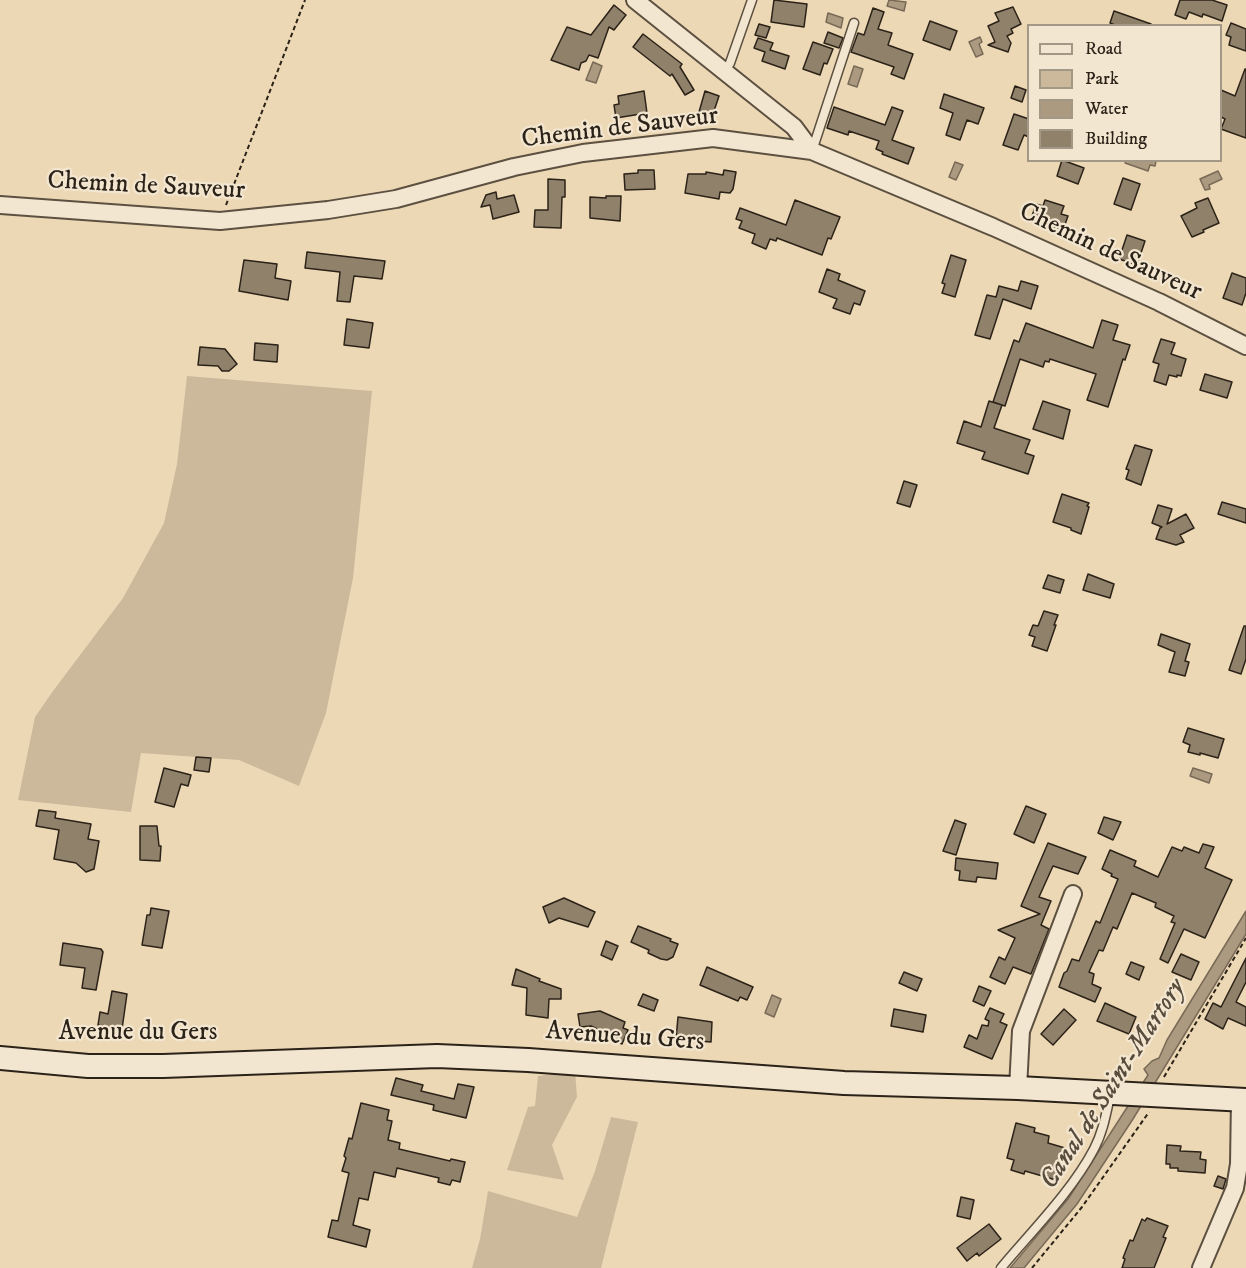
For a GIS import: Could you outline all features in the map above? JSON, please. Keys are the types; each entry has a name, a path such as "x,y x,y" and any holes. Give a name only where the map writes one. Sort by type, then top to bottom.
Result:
{"main road":[{"name":"Avenue du Gers","path":"0,1058 88,1066 163,1066 436,1056 600,1065 844,1083 1018,1088 1243,1100"}],"street":[{"path":"635,0 794,127 812,151"},
{"name":"Chemin de Sauveur","path":"0,205 220,221 328,210 396,199 514,167 595,152 713,138 812,151 1055,255 1159,302 1246,346"},
{"path":"1018,1088 1021,1030 1072,894"},
{"path":"1201,1268 1235,1188 1239,1164 1243,1100"}],"lane":[{"path":"724,72 730,63 752,0"},
{"path":"812,151 854,23"},
{"path":"1000,1268 1062,1195 1095,1148 1102,1129 1110,1092"}],"path":[{"path":"220,221 305,0"}],"green space":[{"path":"187,376 372,391 353,578 326,713 299,786 239,760 141,753 131,812 18,800 35,717 123,598 164,523 177,464"},
{"path":"575,1071 577,1097 552,1145 564,1180 507,1170 528,1107 535,1106 538,1076"},
{"path":"611,1117 638,1122 601,1268 472,1268 480,1239 488,1191 577,1217 595,1171"}],"water":[{"path":"889,0 906,2 904,11 887,6"},
{"path":"828,13 843,18 841,28 826,22"},
{"path":"980,37 982,42 979,44 983,54 976,57 969,42"},
{"path":"593,62 602,66 596,83 586,80"},
{"path":"854,66 863,69 857,87 848,84"},
{"path":"955,162 963,165 956,180 949,177"},
{"path":"1156,162 1155,166 1150,165 1148,171 1125,163"},
{"path":"1218,171 1222,179 1209,185 1210,189 1205,190 1200,179"},
{"path":"1193,768 1212,774 1209,783 1190,776"},
{"path":"1246,911 1246,934 1133,1119 1077,1204 1024,1268 1010,1268 1068,1199 1148,1075 1144,1069 1159,1058 1167,1040"},
{"path":"772,995 781,999 774,1017 765,1013"}],"building":[{"path":"774,0 807,4 804,27 771,22"},
{"path":"1180,0 1212,0 1227,5 1222,21 1189,12 1186,19 1175,15"},
{"path":"614,5 626,15 614,30 609,27 598,58 589,55 586,61 581,63 579,70 551,60 567,27 591,35"},
{"path":"1013,7 1021,24 1011,29 1013,33 1007,36 1011,43 1008,52 988,45 995,42 988,26 999,21 995,13"},
{"path":"873,8 884,12 878,29 892,33 888,45 913,54 904,79 891,74 894,67 851,52 858,33 864,35"},
{"path":"1114,11 1151,24 1112,24 1110,23"},
{"path":"930,21 957,31 950,50 923,40"},
{"path":"1231,23 1246,29 1246,51 1229,45 1231,37 1226,35"},
{"path":"759,24 770,27 766,38 755,35"},
{"path":"828,32 843,38 839,48 824,43"},
{"path":"643,34 682,64 680,67 694,90 685,95 672,74 670,76 633,47"},
{"path":"758,38 773,43 770,50 789,56 785,69 762,61 765,52 754,48"},
{"path":"813,42 833,49 820,75 803,69"},
{"path":"1246,69 1246,138 1222,129 1225,119 1222,118 1222,90 1235,96"},
{"path":"1015,86 1026,90 1022,102 1011,98"},
{"path":"644,91 647,113 616,118 614,105 619,104 618,96"},
{"path":"705,91 719,96 712,117 699,112"},
{"path":"944,94 984,108 978,124 967,120 960,140 946,135 953,113 940,108"},
{"path":"834,107 885,125 892,107 903,111 892,140 914,148 908,164 882,154 883,152 876,149 879,141 849,131 848,135 827,128"},
{"path":"1014,114 1027,118 1027,136 1024,135 1018,150 1003,145"},
{"path":"1061,162 1084,168 1078,184 1057,176"},
{"path":"638,170 654,170 655,189 625,190 624,174 638,173"},
{"path":"724,170 736,172 730,193 720,192 719,199 685,193 688,174 706,174 706,172 723,175"},
{"path":"1123,178 1140,184 1131,210 1114,204"},
{"path":"548,179 565,180 561,228 534,227 535,210 548,210"},
{"path":"496,192 497,199 514,195 519,212 493,219 490,205 481,207 486,195"},
{"path":"606,196 621,196 620,221 590,218 590,197 606,198"},
{"path":"1208,198 1219,223 1192,237 1181,216 1197,208 1195,203"},
{"path":"795,200 840,217 831,239 828,238 822,255 777,238 776,241 770,239 766,249 752,243 755,234 739,228 742,221 736,219 740,208 786,225"},
{"path":"1045,200 1064,206 1061,214 1068,216 1063,230 1031,219 1036,204 1043,206"},
{"path":"1127,235 1145,241 1137,265 1119,259"},
{"path":"307,252 385,261 382,279 354,276 350,302 337,301 340,272 305,268"},
{"path":"951,255 966,260 955,297 942,293 945,284 942,283"},
{"path":"244,260 277,264 275,278 291,281 288,300 239,291"},
{"path":"827,269 840,274 838,280 865,291 860,305 854,303 850,314 833,308 837,299 819,292"},
{"path":"1232,273 1246,278 1246,293 1242,305 1223,298"},
{"path":"1021,281 1038,286 1031,309 1003,299 990,339 975,335 987,295 996,297 999,286 1018,291"},
{"path":"347,319 373,323 369,348 344,345"},
{"path":"1102,320 1118,325 1113,340 1130,345 1125,360 1123,359 1108,407 1087,400 1096,374 1050,359 1049,362 1045,361 1043,367 1020,359 1005,406 993,402 1014,340 1019,342 1026,323 1093,348"},
{"path":"1161,339 1175,343 1171,354 1186,359 1181,376 1169,375 1166,385 1154,381 1159,364 1153,362"},
{"path":"255,343 278,345 277,362 254,360"},
{"path":"200,347 225,349 237,364 229,371 222,371 218,366 198,365"},
{"path":"1205,374 1232,382 1227,398 1200,390"},
{"path":"989,401 1002,405 994,428 1030,440 1025,453 1034,456 1028,474 982,459 985,452 957,443 964,421 981,427"},
{"path":"1043,401 1070,410 1063,439 1033,429"},
{"path":"1135,445 1152,450 1141,485 1126,479 1129,470 1126,469"},
{"path":"904,481 917,485 910,507 897,503"},
{"path":"1062,494 1089,503 1081,534 1053,522"},
{"path":"1222,502 1246,509 1246,523 1218,514"},
{"path":"1158,505 1172,509 1167,524 1186,514 1194,528 1180,535 1184,542 1176,545 1156,539 1162,527 1152,523"},
{"path":"1088,574 1114,584 1110,598 1083,590"},
{"path":"1048,575 1064,580 1060,593 1043,588"},
{"path":"1044,611 1058,615 1047,651 1032,646 1035,637 1029,635 1033,625 1038,626"},
{"path":"1244,626 1246,626 1246,659 1241,674 1229,670"},
{"path":"1161,634 1190,644 1185,661 1189,662 1185,676 1169,672 1175,652 1158,645"},
{"path":"1188,728 1224,739 1218,758 1188,752 1190,745 1183,742"},
{"path":"196,757 211,758 209,772 194,770"},
{"path":"164,768 191,775 188,786 181,784 174,807 155,802"},
{"path":"1026,806 1046,814 1034,843 1014,834"},
{"path":"39,810 56,812 55,818 91,824 88,839 99,841 94,869 86,872 76,863 54,859 59,830 36,826"},
{"path":"1104,817 1121,822 1113,840 1098,833"},
{"path":"955,820 966,824 956,855 943,851"},
{"path":"140,826 157,826 159,846 161,846 160,861 140,860"},
{"path":"1048,843 1086,857 1078,874 1053,866 1039,897 1051,901 1041,925 1049,929 1031,974 1013,967 1005,984 990,977 999,957 1005,960 1015,938 998,930 1040,914 1021,906"},
{"path":"1203,844 1214,847 1205,868 1232,880 1205,938 1184,929 1168,963 1160,959 1175,923 1171,922 1174,916 1155,907 1156,903 1132,893 1117,929 1113,927 1103,951 1099,950 1089,972 1094,974 1092,984 1101,988 1095,1002 1059,987 1072,959 1079,961 1096,921 1100,923 1118,879 1102,869 1110,850 1136,861 1134,866 1158,877 1172,847 1182,851 1184,847 1199,853"},
{"path":"956,858 998,863 996,879 977,877 976,882 959,880 960,871 955,870"},
{"path":"564,898 595,912 588,927 559,918 549,923 543,907"},
{"path":"151,908 169,911 162,948 142,945 147,915 150,915"},
{"path":"638,926 678,944 673,957 667,960 661,959 648,953 649,950 631,942"},
{"path":"606,941 618,946 612,960 601,955"},
{"path":"63,943 101,949 103,952 96,990 82,988 85,968 60,965"},
{"path":"1181,954 1199,962 1191,980 1172,972"},
{"path":"1246,958 1246,982 1236,1002 1246,1007 1246,1026 1228,1018 1223,1029 1205,1019 1213,1003 1221,1007"},
{"path":"1131,962 1144,967 1139,980 1126,974"},
{"path":"707,967 753,987 747,1000 740,997 738,1001 700,985"},
{"path":"516,969 561,989 561,999 549,999 548,1018 526,1015 527,988 512,985"},
{"path":"904,972 922,979 917,991 899,983"},
{"path":"979,986 991,991 984,1006 973,1001"},
{"path":"112,991 127,994 122,1029 98,1025 100,1012 108,1014"},
{"path":"643,994 658,1000 654,1011 638,1005"},
{"path":"1105,1003 1136,1017 1129,1034 1097,1021"},
{"path":"990,1008 1004,1014 1000,1022 1007,1025 992,1059 964,1047 969,1035 977,1039 982,1025 988,1026 989,1021 985,1019"},
{"path":"894,1009 926,1015 923,1032 891,1026"},
{"path":"1064,1009 1076,1020 1053,1045 1041,1034"},
{"path":"600,1011 625,1022 623,1028 628,1030 622,1044 611,1039 612,1036 591,1026 580,1027 578,1014"},
{"path":"678,1017 712,1022 711,1042 676,1039"},
{"path":"396,1078 423,1085 421,1091 454,1099 458,1084 474,1087 466,1118 433,1110 434,1105 391,1095"},
{"path":"361,1103 389,1110 387,1120 392,1121 388,1140 400,1143 399,1149 450,1161 451,1159 465,1162 460,1182 452,1180 450,1185 438,1182 439,1178 397,1168 395,1177 374,1172 368,1200 359,1198 353,1225 370,1230 366,1247 328,1237 332,1220 338,1221 349,1173 342,1171 346,1158 344,1156 349,1138 352,1139"},
{"path":"1016,1123 1035,1128 1034,1132 1049,1136 1048,1143 1065,1148 1056,1180 1025,1171 1024,1174 1011,1170 1014,1160 1007,1158"},
{"path":"1167,1145 1181,1146 1180,1151 1201,1152 1200,1159 1206,1160 1205,1173 1178,1171 1178,1168 1170,1168 1170,1164 1166,1164"},
{"path":"1218,1176 1226,1179 1223,1189 1214,1186"},
{"path":"961,1197 974,1200 970,1219 957,1216"},
{"path":"1147,1218 1168,1226 1163,1237 1166,1238 1154,1268 1122,1268 1130,1240 1133,1241 1142,1219 1145,1221"},
{"path":"989,1224 1001,1239 979,1256 977,1253 967,1261 957,1248"}],"water label":[{"name":"Canal de Saint-Martory","path":"1114,1085"}]}
